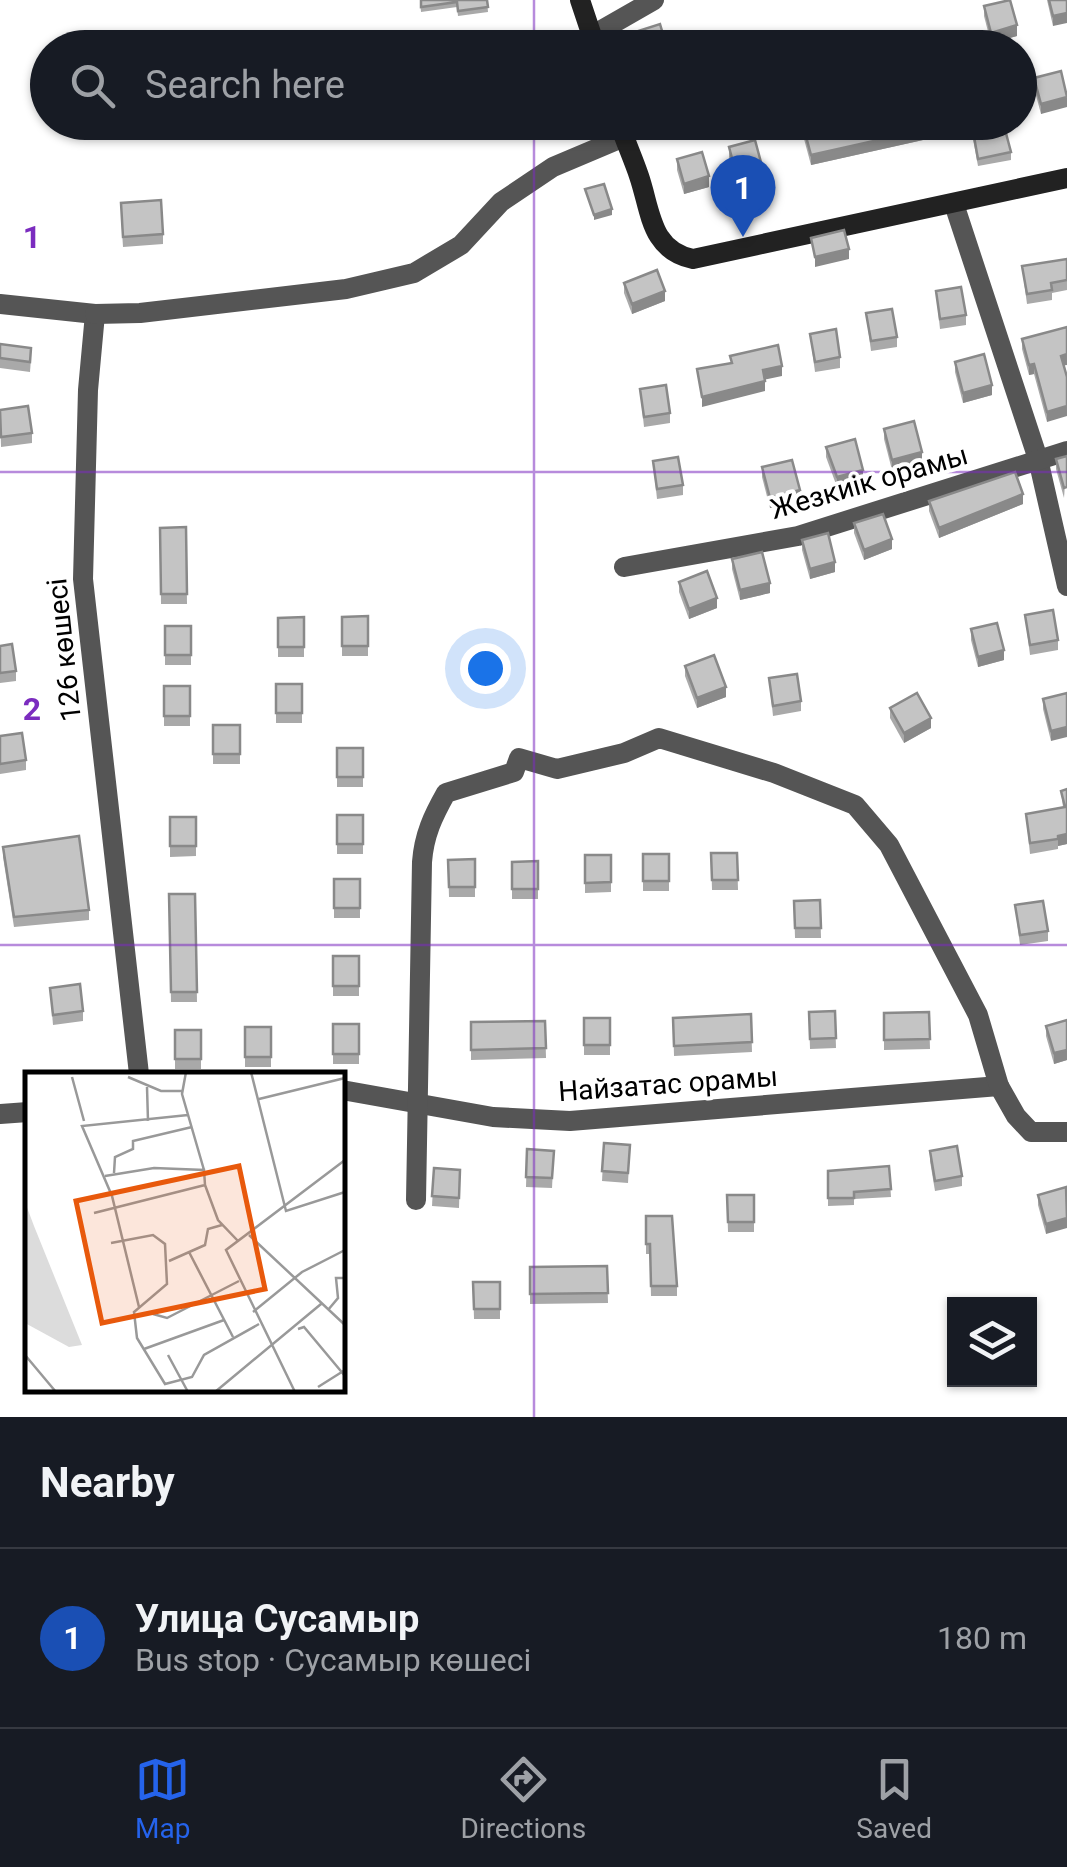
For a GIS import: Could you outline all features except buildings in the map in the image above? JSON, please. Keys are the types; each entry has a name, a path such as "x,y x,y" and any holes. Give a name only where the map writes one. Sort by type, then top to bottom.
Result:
{"main road":[{"path":"580,0 590,30"},
{"path":"626,140 652,224 676,256 693,260 1067,178"}],"street":[{"path":"610,30 654,0"},
{"path":"0,304 95,314 140,313 346,289 414,272 461,244 501,202 552,167 603,140"},
{"path":"954,204 1038,459 1067,586"},
{"name":"126 көшесі","path":"95,314 88,390 83,579 139,1072"},
{"name":"Жезкиік орамы","path":"624,567 798,536 1067,451"},
{"path":"416,1200 424,841 432,818 446,793 514,772 518,758 557,769 624,753 659,738 774,773 854,805 889,845 978,1015 999,1086 1016,1116 1032,1132 1067,1132"},
{"name":"Найзатас орамы","path":"345,1090 493,1117 570,1122 999,1086"},
{"path":"0,1114 25,1112"}],"place":[{"name":"Улица Сусамыр","path":"743,237"}]}
